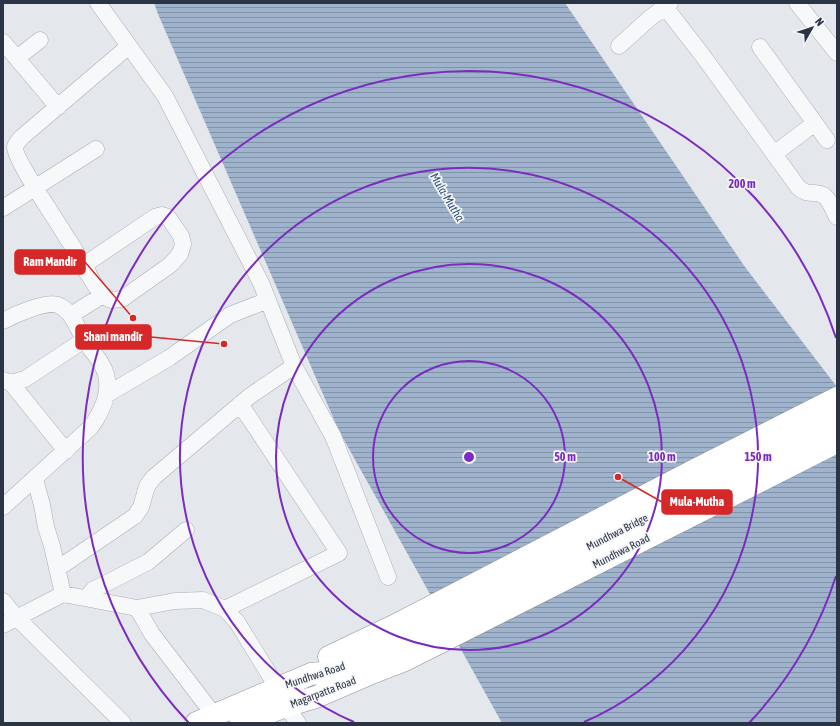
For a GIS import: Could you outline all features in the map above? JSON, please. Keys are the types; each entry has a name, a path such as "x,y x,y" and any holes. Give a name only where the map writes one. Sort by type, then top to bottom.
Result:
{"highway":[{"path":"401,650 692,471 837,398"},
{"name":"Mundhwa Bridge","path":"401,650 837,421"},
{"name":"Mundhwa Road","path":"287,706 311,674 330,672 401,650 837,442"},
{"path":"401,650 595,581 837,457"},
{"name":"Magarpatta Road","path":"240,723 316,697 367,674 401,650"},
{"name":"Magarpatta Road","path":"205,719 287,706"}],"street":[{"path":"98,3 165,96 261,283 294,366 332,436 388,577"},
{"path":"797,3 837,53"},
{"path":"619,46 650,18 668,5 774,154 803,191 822,195 829,202 837,217"},
{"path":"17,58 40,40"},
{"path":"3,42 58,107"},
{"path":"88,272 86,267 92,259 155,217 162,215 168,217 181,236 184,244 180,254 170,265 122,299 111,300 103,295 88,272 35,187 17,155 15,148 18,141 129,46"},
{"path":"760,48 827,140"},
{"path":"774,154 815,123"},
{"path":"3,208 96,149"},
{"path":"71,315 103,295"},
{"path":"106,395 169,358 230,315 268,300"},
{"path":"3,321 17,313 51,304 60,305 71,315 84,340 102,365 107,378 106,395 100,414 91,427 3,507"},
{"path":"66,451 7,382 25,378 84,340"},
{"path":"58,569 135,516 141,508 147,486 154,477 240,404 294,366"},
{"path":"225,608 338,553 240,404"},
{"path":"35,479 63,594"},
{"path":"86,598 93,590 148,562 186,530"},
{"path":"10,621 63,594 137,608 175,601 203,600 225,608 237,622 287,706"},
{"path":"3,601 10,621 123,723"},
{"path":"137,608 205,719"}],"water":[{"path":"154,3 565,3 745,267 837,387 837,723 502,723 339,431"}],"place":[{"name":"Ram Mandir","path":"133,318"},
{"name":"Shani mandir","path":"224,344"},
{"name":"Mula-Mutha","path":"618,477"}]}
